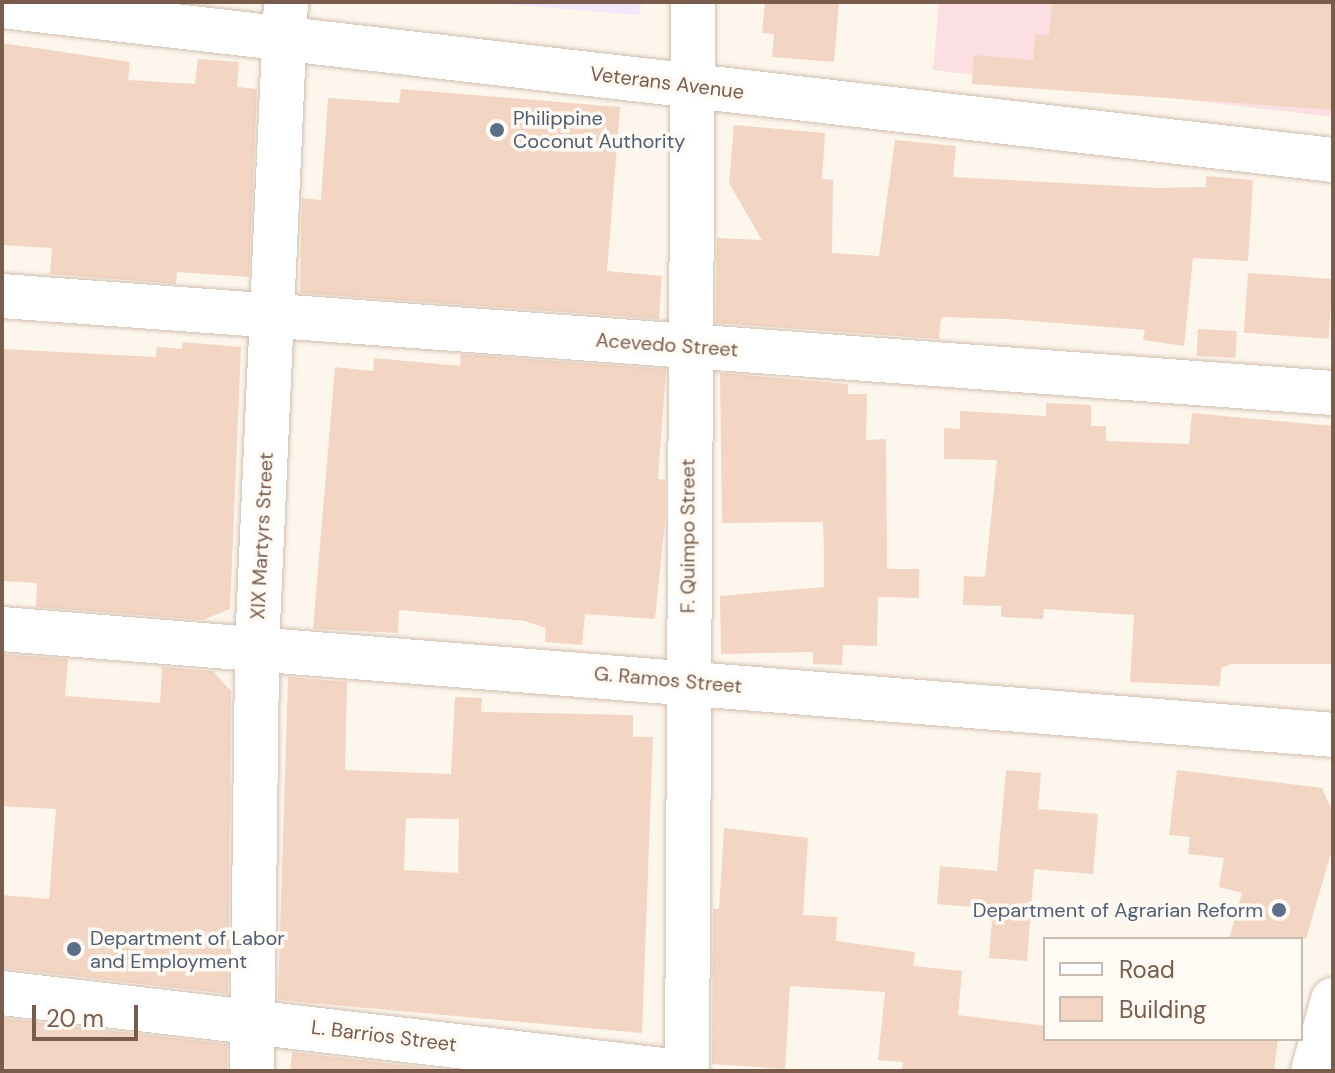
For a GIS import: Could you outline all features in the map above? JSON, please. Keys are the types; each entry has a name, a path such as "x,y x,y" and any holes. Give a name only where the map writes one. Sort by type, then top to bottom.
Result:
{"street":[{"name":"F. Quimpo Street","path":"687,1071 688,86 693,2"},
{"name":"Veterans Avenue","path":"2,6 286,21 688,86 1333,160"},
{"name":"XIX Martyrs Street","path":"252,1071 257,647 286,21"},
{"name":"Acevedo Street","path":"2,296 1333,393"},
{"name":"G. Ramos Street","path":"2,629 688,681 1333,735"},
{"name":"L. Barrios Street","path":"2,993 255,1020 671,1071"},
{"path":"1313,1071 1333,1000"}],"shaded area":[{"path":"476,2 641,2 640,15"},
{"path":"939,2 1333,2 1333,117 933,70"}],"building":[{"path":"765,2 839,2 834,62 772,57 774,34 762,33"},
{"path":"1052,2 1333,2 1333,110 972,84 974,55 1033,60 1035,34 1049,35"},
{"path":"2,43 130,62 128,80 195,84 198,59 239,62 237,87 257,89 249,277 177,272 176,284 50,274 52,248 2,245"},
{"path":"401,89 620,107 607,271 662,276 659,319 300,293 302,198 321,200 328,98 399,103"},
{"path":"734,125 825,133 822,179 833,180 832,253 879,256 895,140 956,146 953,177 1158,188 1206,187 1206,176 1253,180 1248,261 1193,258 1184,346 1143,340 1145,330 1007,319 941,317 939,339 716,323 717,238 762,240 729,183"},
{"path":"1248,273 1333,279 1329,339 1244,333"},
{"path":"1198,329 1237,331 1236,358 1197,356"},
{"path":"183,342 241,347 230,609 203,620 36,607 37,583 2,581 2,349 156,357 157,347 182,349"},
{"path":"461,354 666,369 658,479 665,480 665,522 655,619 585,614 582,645 545,642 546,628 525,621 399,610 398,633 313,629 335,367 373,371 374,358 460,366"},
{"path":"720,373 848,384 848,394 867,394 866,440 886,439 887,569 919,569 919,598 878,597 877,646 843,645 842,665 813,664 813,652 721,654 720,596 824,587 824,552 823,522 722,523"},
{"path":"1046,403 1091,405 1091,426 1106,426 1106,441 1189,444 1192,413 1333,426 1333,664 1231,664 1221,668 1220,686 1130,682 1134,615 1044,609 1043,619 1001,617 1001,606 963,605 964,576 985,577 997,460 944,459 944,428 960,429 960,411 1046,416"},
{"path":"2,654 68,659 65,696 160,703 162,667 213,671 231,691 228,994 2,968 2,895 49,899 56,809 2,806"},
{"path":"288,677 347,682 345,770 451,774 455,697 482,698 481,712 633,715 633,737 653,737 642,1033 278,1000","holes":["406,818 459,819 458,873 404,870"]},
{"path":"1006,770 1041,773 1038,809 1098,814 1093,874 1034,869 1027,961 989,958 993,909 937,904 940,866 997,871"},
{"path":"1177,770 1322,788 1333,813 1333,846 1306,939 1230,937 1242,893 1219,887 1224,858 1188,854 1190,837 1169,835"},
{"path":"724,828 808,838 803,915 837,917 836,941 915,952 913,966 962,971 958,1015 1043,1026 1043,1041 1278,1041 1274,1071 902,1071 903,1062 878,1060 885,992 790,986 785,1069 712,1064 713,909 719,909"},
{"path":"2,1018 227,1044 227,1071 2,1071"},
{"path":"292,1052 455,1071 290,1071"}],"place":[{"name":"Philippine Coconut Authority","path":"497,130"},
{"name":"Department of Agrarian Reform","path":"1279,910"},
{"name":"Department of Labor and Employment","path":"74,949"}]}
